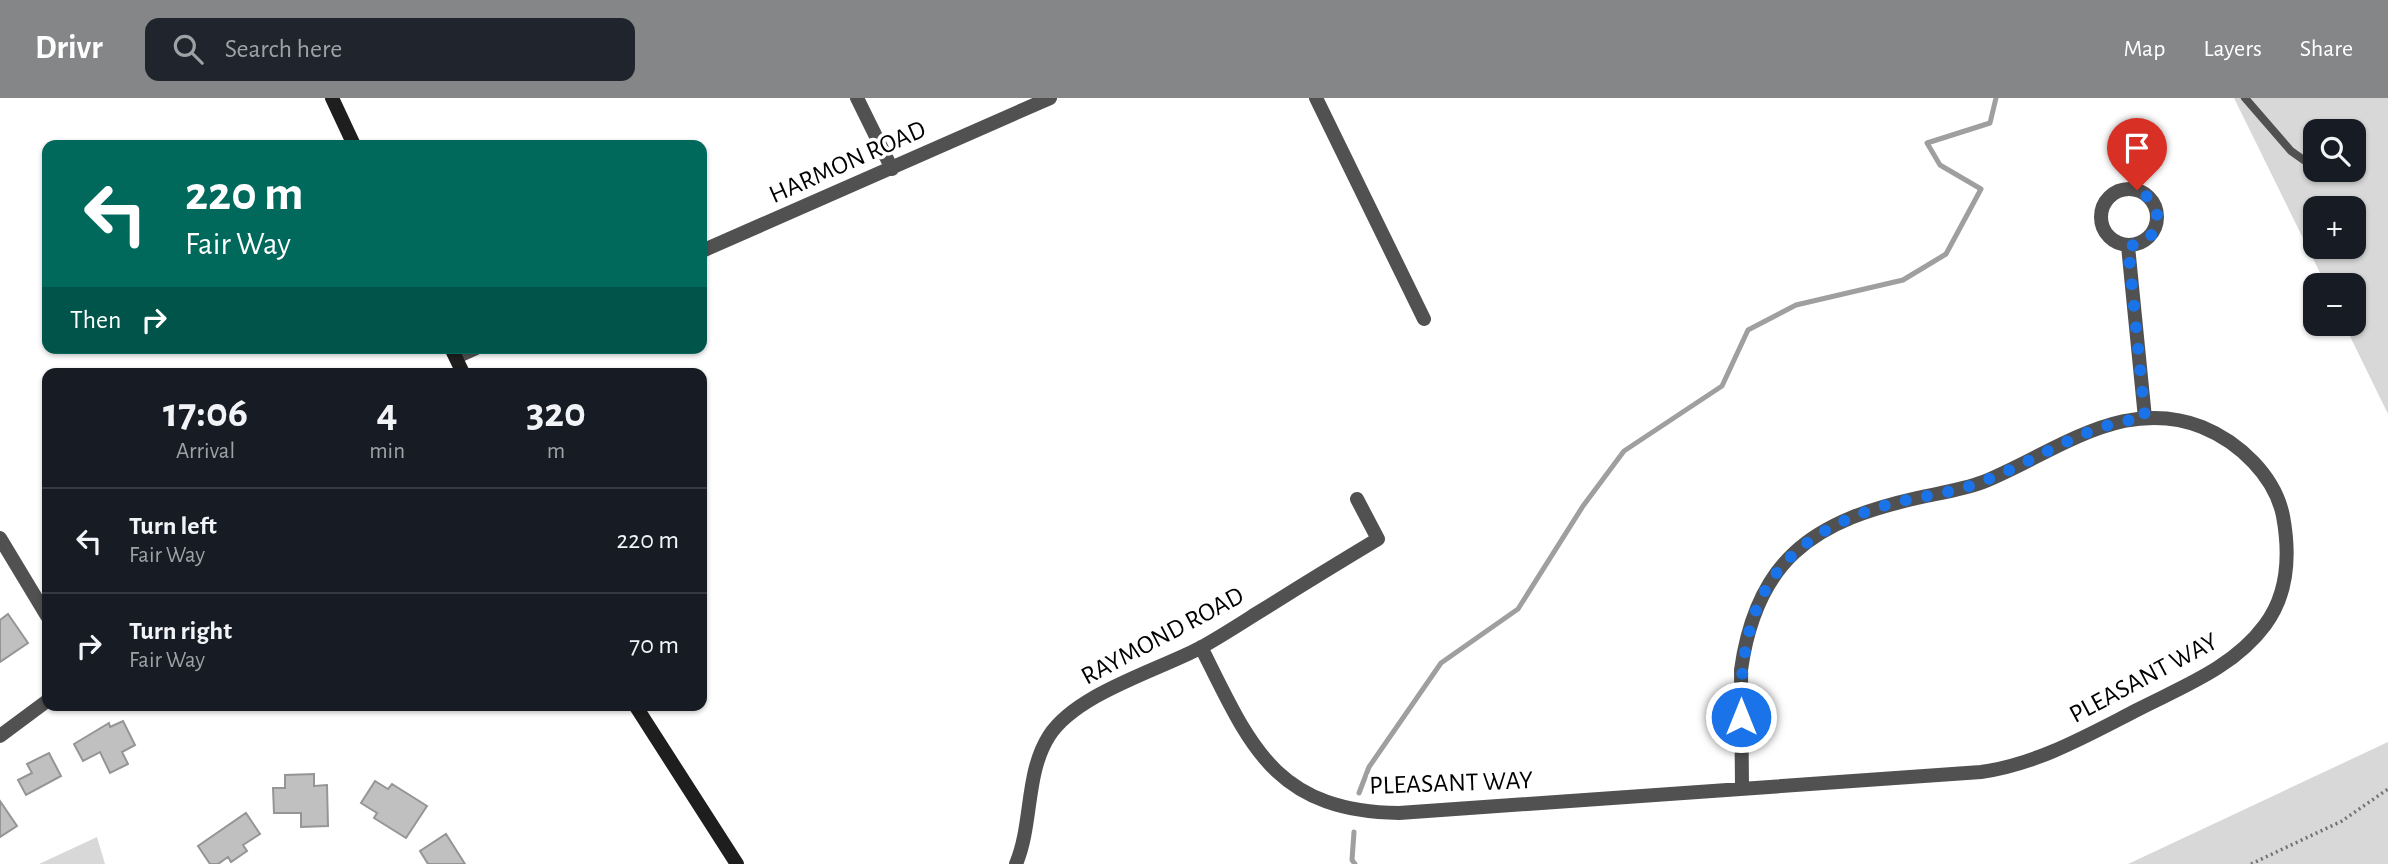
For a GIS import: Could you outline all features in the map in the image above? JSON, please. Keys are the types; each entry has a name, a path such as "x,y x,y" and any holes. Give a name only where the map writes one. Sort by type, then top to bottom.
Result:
{"main road":[{"path":"331,98 352,140"},
{"path":"639,711 737,864"}],"street":[{"path":"857,98 892,169"},
{"name":"HARMON ROAD","path":"707,249 1050,98"},
{"path":"1316,98 1424,319"},
{"path":"2128,189 2146,194 2152,201 2158,218 2156,227 2145,241 2128,246 2110,239 2101,222 2105,203 2111,195 2128,189"},
{"path":"2128,246 2145,418"},
{"name":"PLEASANT WAY","path":"1201,647 1239,724 1264,760 1300,790 1349,809 1399,813 2004,769 2063,747 2184,686 2228,661 2249,644 2267,623 2278,601 2285,579 2287,559 2286,533 2281,511 2263,473 2246,455 2202,427 2173,419 2145,418 2093,430 2010,471 1976,484 1892,504 1849,519 1814,537 1793,554 1776,573 1754,612 1743,651 1740,693 1742,788"},
{"name":"RAYMOND ROAD","path":"1016,864 1026,831 1035,768 1050,734 1062,720 1090,700 1201,647 1378,539 1357,499"},
{"path":"0,538 42,608"},
{"path":"0,736 42,705"}],"lane":[{"path":"2245,98 2291,151 2303,160"}],"path":[{"path":"2251,864 2342,821 2388,789"}],"shaded area":[{"path":"2234,98 2388,98 2388,414 2350,336 2366,336 2366,273 2320,273 2313,259 2366,259 2366,196 2303,196 2303,238"},
{"path":"2388,742 2388,864 2128,864"},
{"path":"97,837 105,864 39,864"}],"building":[{"path":"8,614 28,643 0,662 0,620"},
{"path":"123,721 135,745 122,752 128,764 110,773 100,752 83,761 74,744 109,723 110,727"},
{"path":"49,753 61,776 26,795 18,780 32,773 27,764"},
{"path":"314,774 314,786 327,785 328,826 301,827 301,813 274,813 273,788 285,788 285,775"},
{"path":"375,781 388,789 392,784 427,806 406,838 374,818 377,813 361,803"},
{"path":"0,801 17,826 0,837"},
{"path":"246,813 260,834 243,845 247,851 231,862 228,857 218,864 210,864 198,846"},
{"path":"446,834 465,864 428,864 420,851"}],"waterway":[{"path":"1359,793 1369,767 1441,663 1518,609 1583,506 1624,451 1722,386 1748,330 1796,305 1903,280 1946,254 1981,189 1940,165 1927,143 1990,123 1996,98"},
{"path":"1354,832 1352,860 1355,864"}],"route":[{"path":"1741,717 1743,651 1754,612 1776,573 1793,554 1814,537 1868,511 1976,484 2010,471 2093,430 2122,421 2145,418 2128,246 2137,245 2152,235 2158,218 2152,201 2137,190"}]}
